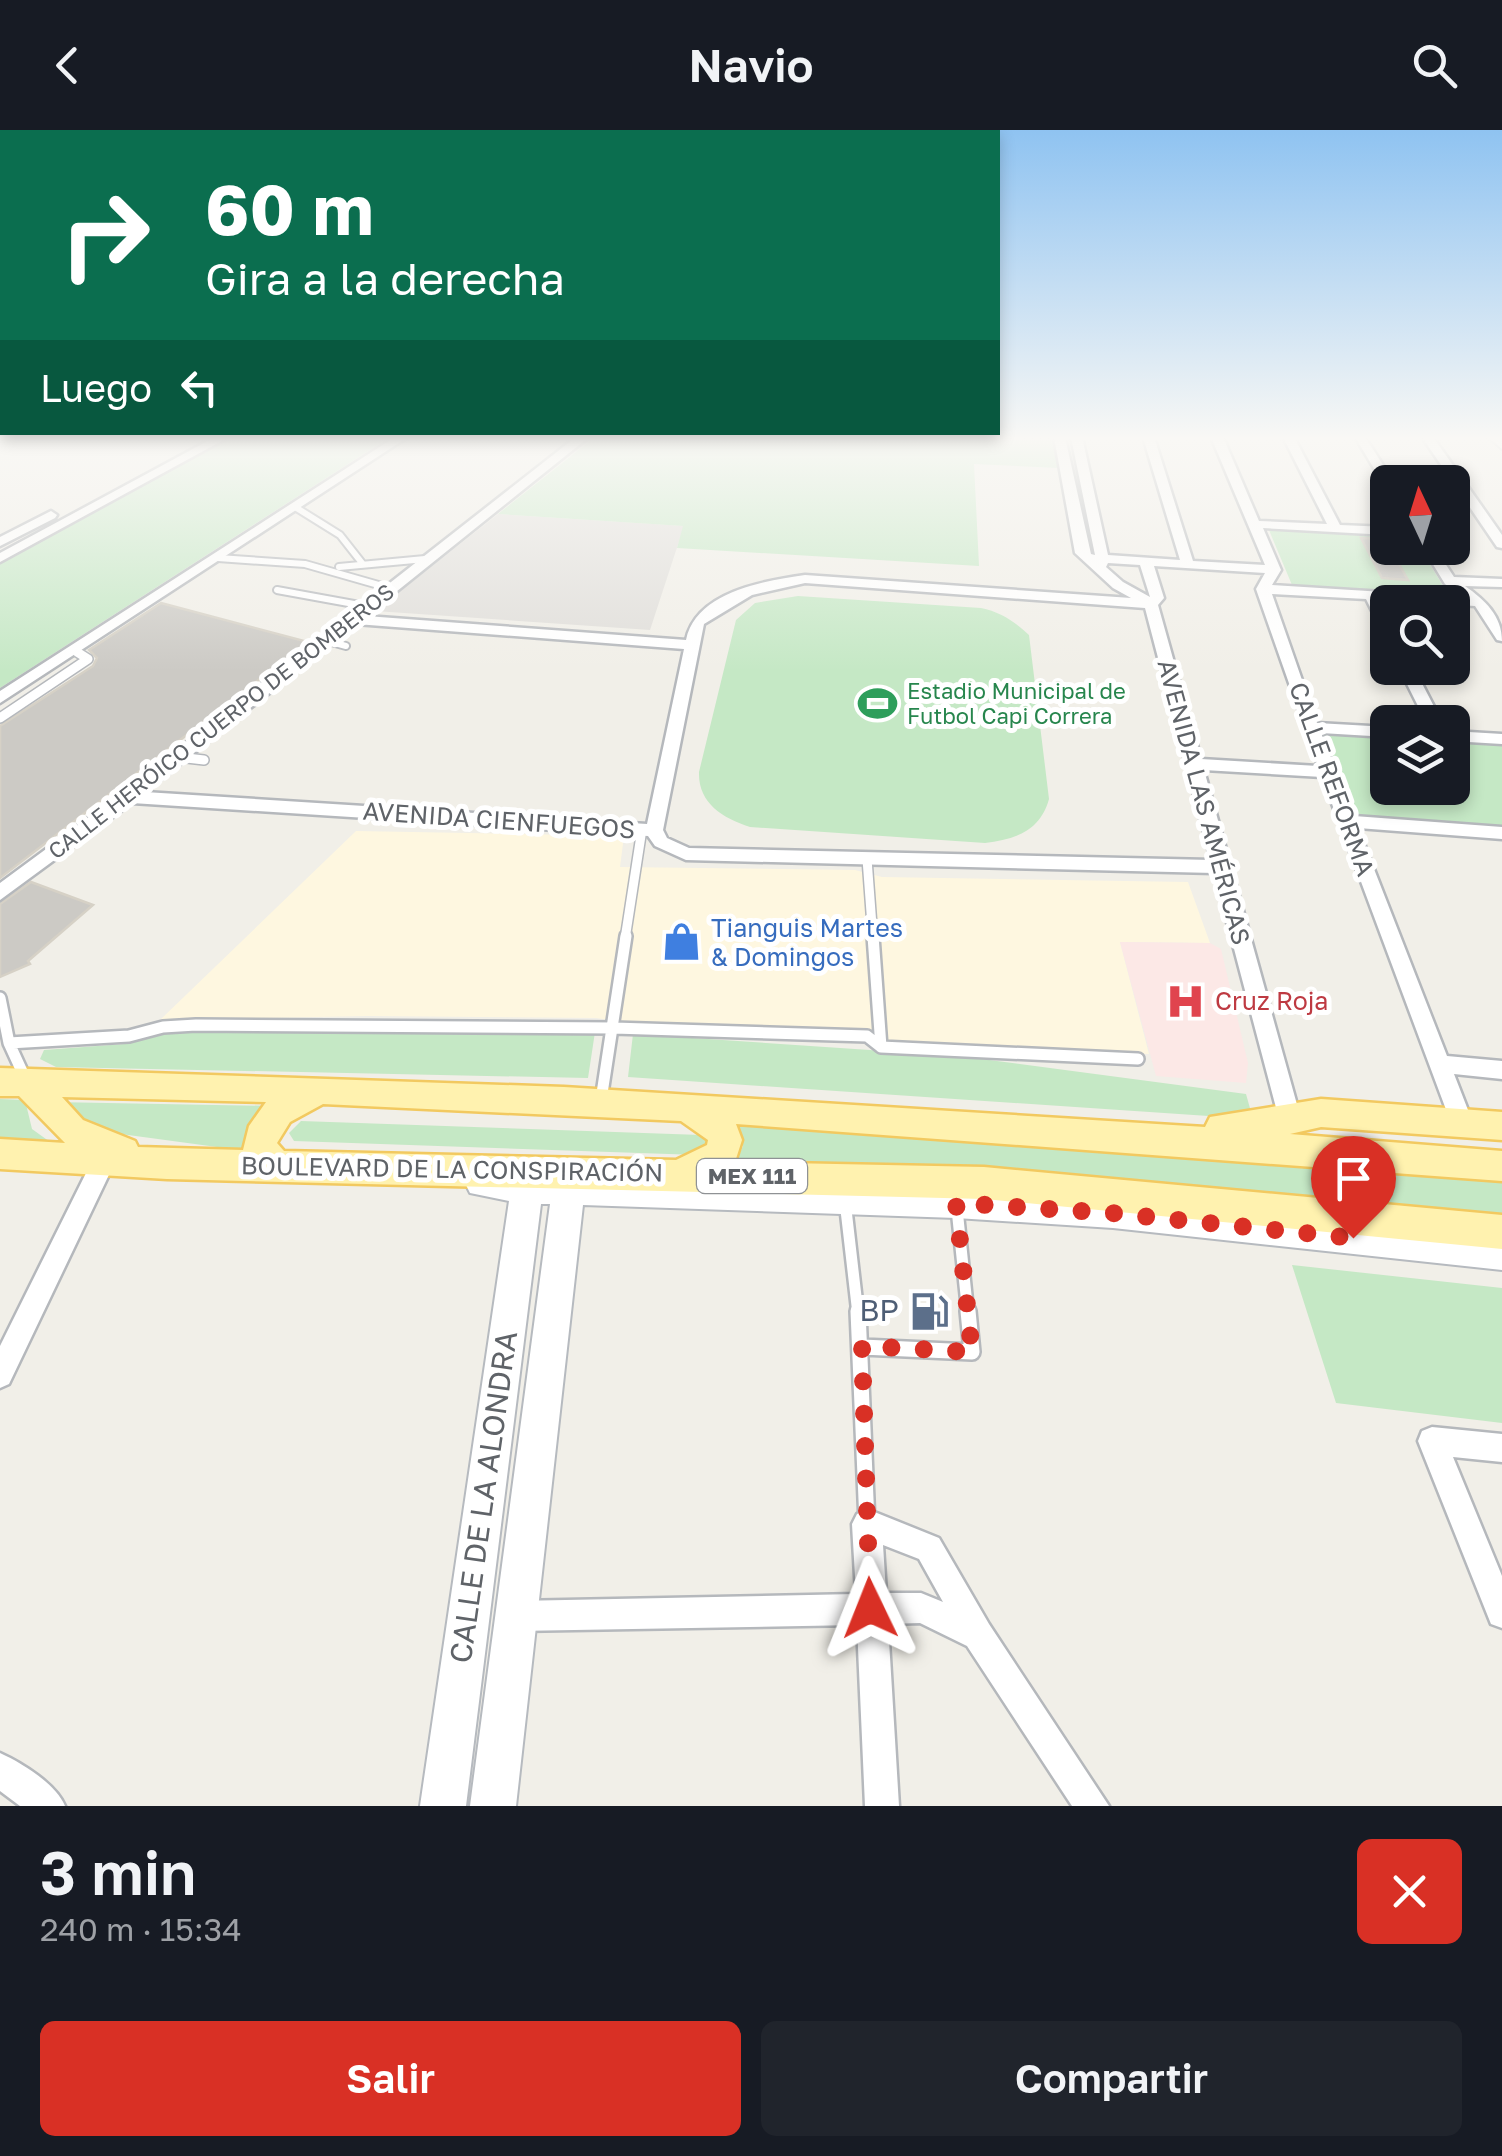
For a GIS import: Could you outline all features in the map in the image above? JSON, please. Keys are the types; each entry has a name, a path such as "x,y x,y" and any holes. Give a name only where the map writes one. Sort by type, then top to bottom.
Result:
{"main road":[{"path":"13,1082 163,1083 678,1104 1502,1166"},
{"path":"13,1082 71,1130 103,1146 167,1164"},
{"path":"275,1166 259,1147 261,1132 288,1103 318,1092"},
{"path":"678,1104 720,1127 725,1140 721,1154 684,1174"},
{"path":"1075,1131 1251,1126 1320,1114 1502,1126"},
{"name":"BOULEVARD DE LA CONSPIRACIÓN","path":"0,1154 167,1164 984,1183 1502,1232"}],"street":[{"path":"0,542 50,515"},
{"path":"0,558 79,515"},
{"path":"0,698 283,515"},
{"name":"CALLE HERÓICO CUERPO DE BOMBEROS","path":"0,893 128,797 480,515"},
{"path":"1078,515 1096,562 1118,585 1151,604"},
{"path":"1089,515 1096,562"},
{"path":"1173,515 1188,565"},
{"path":"1249,515 1274,570"},
{"path":"1329,515 1336,528"},
{"path":"1481,515 1502,544"},
{"path":"1483,518 1502,519"},
{"path":"1253,524 1370,530"},
{"path":"1096,562 1274,570"},
{"name":"AVENIDA LAS AMÉRICAS","path":"1146,563 1157,598 1151,604 1290,1119"},
{"path":"1440,565 1450,580 1479,602 1502,637"},
{"path":"1274,570 1263,589 1370,596"},
{"path":"648,829 697,622 721,602 764,584 805,579 1151,604"},
{"path":"1450,580 1502,583"},
{"name":"CALLE REFORMA","path":"1263,589 1311,727 1462,1123"},
{"path":"1470,602 1479,602"},
{"path":"349,620 692,645"},
{"path":"1311,727 1370,731"},
{"path":"1470,737 1502,739"},
{"path":"1194,764 1328,772"},
{"name":"AVENIDA CIENFUEGOS","path":"128,797 648,829 661,842 686,854 1221,867"},
{"path":"1347,822 1497,833 1502,854"},
{"path":"1440,1064 1502,1070"},
{"path":"0,1375 104,1160"},
{"path":"340,1168 526,1188 956,1203 1112,1213 1502,1254"},
{"name":"CALLE DE LA ALONDRA","path":"442,1806 526,1188"},
{"name":"CALLE DE LA ALONDRA","path":"493,1806 568,1190"},
{"path":"1502,1448 1432,1440 1502,1613"},
{"path":"479,1520 528,1520"},
{"path":"882,1806 866,1524 928,1548 978,1634 1092,1806"},
{"path":"516,1616 921,1608 978,1634"},
{"path":"0,1770 48,1806"}],"lane":[{"path":"308,515 340,535 362,563"},
{"path":"218,558 276,559 338,567 388,588"},
{"path":"338,567 424,558"},
{"path":"277,590 365,606"},
{"path":"324,640 346,646"},
{"path":"0,718 88,659 74,650"},
{"path":"178,757 204,760"},
{"path":"601,1102 648,829"},
{"path":"867,858 881,1047"},
{"path":"0,998 13,1082"},
{"path":"9,1044 129,1036 163,1026 196,1024 614,1028 866,1036 881,1047 1138,1059"},
{"path":"844,1199 862,1346 866,1524"},
{"path":"862,1346 972,1352 956,1203"}],"shaded area":[{"path":"496,515 684,526 650,630 375,611"},
{"name":"Tianguis Martes & Domingos","path":"356,831 624,836 620,867 855,870 882,877 1188,882 1210,943 1120,942 1149,1054 896,1045 866,1029 630,1023 596,1018 368,1016 160,1020"},
{"name":"Cruz Roja","path":"1120,942 1210,943 1221,949 1248,1063 1246,1083 1156,1076"}],"green space":[{"path":"69,515 268,515 0,688 0,553"},
{"path":"517,515 977,515 979,566 677,548 683,526"},
{"path":"1269,530 1370,536 1370,565 1430,565 1443,585 1370,585 1370,590 1292,585"},
{"name":"Estadio Municipal de Futbol Capi Correra","path":"798,596 981,608 1007,618 1029,635 1049,799 1040,819 1016,836 985,843 750,827 714,808 703,792 699,772 736,620 755,603"},
{"path":"1320,731 1370,734 1370,805 1470,805 1470,741 1502,743 1502,826 1355,815"},
{"path":"166,1031 595,1032 588,1078 56,1067 40,1059 44,1050 124,1044"},
{"path":"633,1034 959,1056 1246,1094 1253,1119 628,1077"},
{"path":"0,1099 25,1100 32,1129 64,1152 0,1147"},
{"path":"53,1102 275,1106 254,1152 106,1132 69,1121"},
{"path":"734,1119 1502,1180 1502,1221 733,1169 743,1146"},
{"path":"301,1121 701,1135 708,1143 707,1149 698,1155 294,1141 289,1133"},
{"path":"1292,1265 1502,1288 1502,1423 1336,1403"}],"building":[{"path":"1361,538 1370,538 1370,555"},
{"path":"1375,565 1400,565 1408,580 1382,578"},
{"path":"161,603 308,642 0,878 0,726 93,666 97,658 89,650"},
{"path":"31,882 93,905 28,961 30,964 0,977 0,904"}],"place":[{"name":"Estadio Municipal de Futbol Capi Correra","path":"877,704"},
{"name":"Tianguis Martes & Domingos","path":"681,942"},
{"name":"Cruz Roja","path":"1185,1001"},
{"name":"BP","path":"929,1311"}],"route":[{"path":"870,1608 862,1346 972,1352 956,1203 1112,1213 1353,1238"}]}
